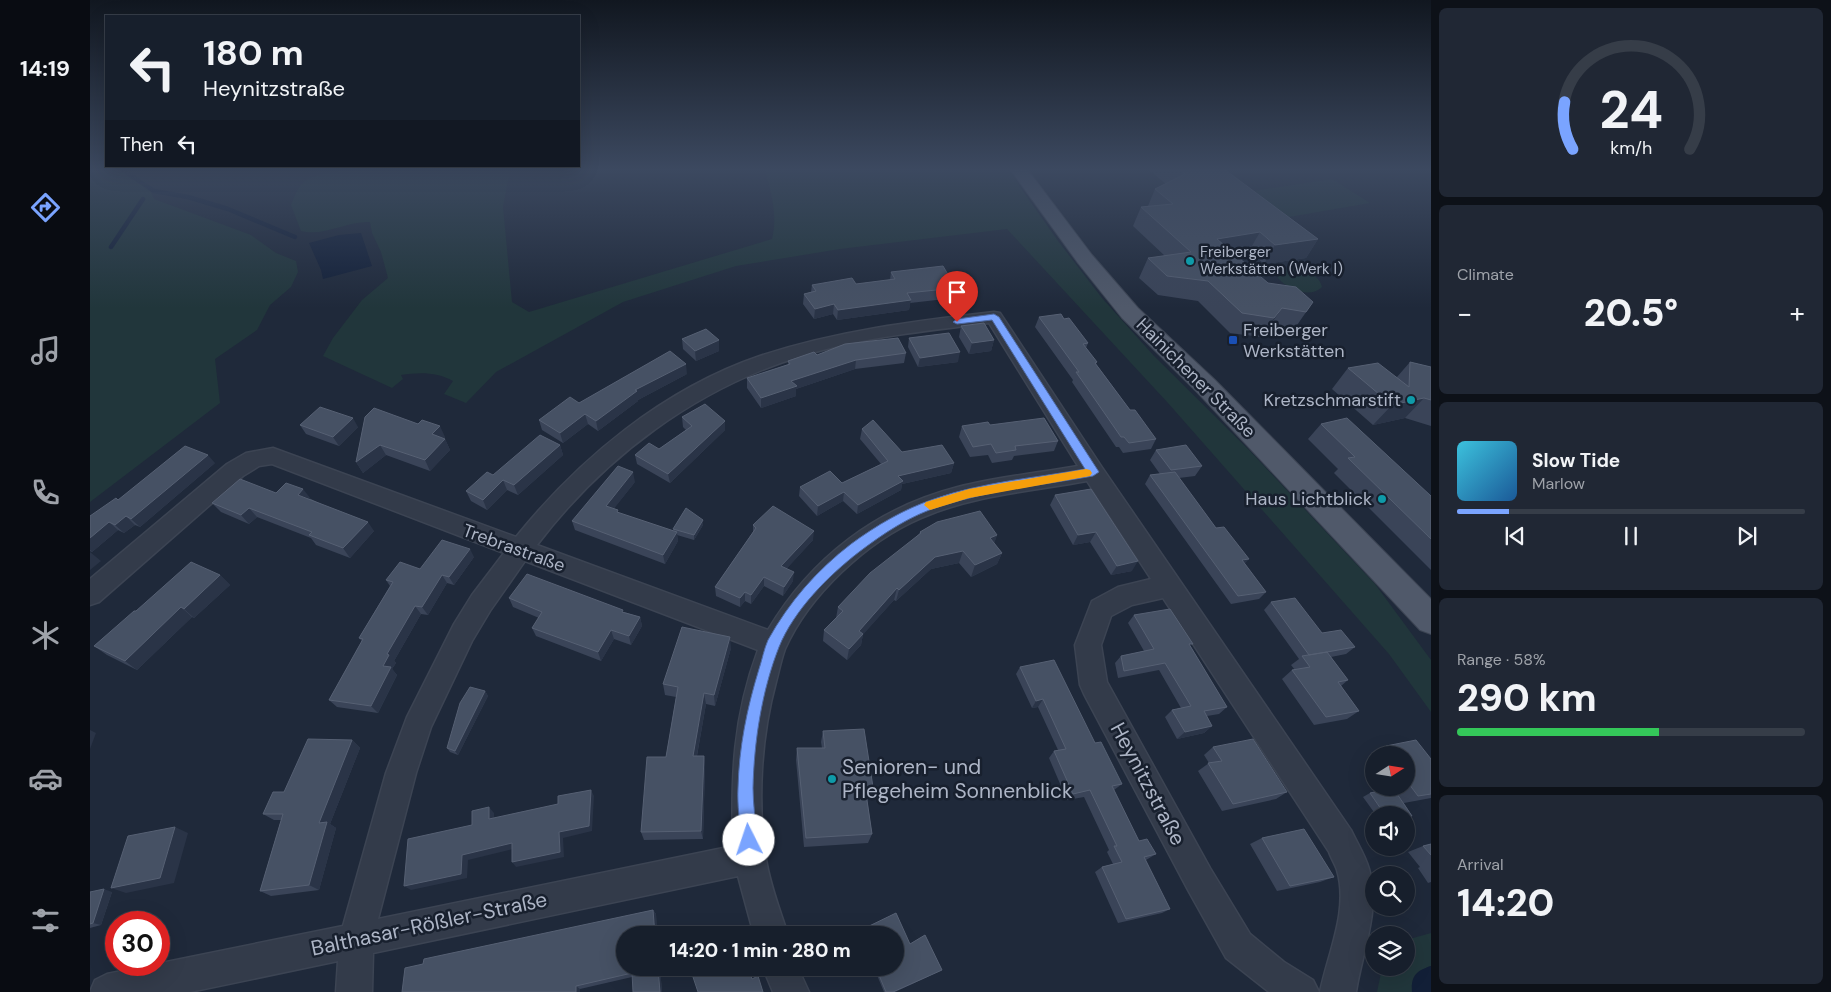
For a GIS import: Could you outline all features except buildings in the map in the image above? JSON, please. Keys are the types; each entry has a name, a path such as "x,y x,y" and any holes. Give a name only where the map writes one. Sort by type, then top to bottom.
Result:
{"main road":[{"name":"Hainichener Straße","path":"1052,215 1085,259 1130,313 1206,386 1431,620"},
{"name":"Hainichener Straße","path":"1388,575 1431,633"}],"street":[{"path":"354,992 357,939 392,803 416,730 442,675 480,604 520,550 586,477 612,452 647,424 730,375 795,351 854,336 994,317 1093,472 1340,841 1353,870 1358,906 1352,939 1340,976 1338,992"},
{"name":"Trebrastraße","path":"90,594 235,470 254,458 272,456 774,644"},
{"path":"769,926 750,858 746,789 749,738 758,694 774,644 793,611 817,581 833,565 875,533 903,516 936,502 969,494 1093,472"},
{"name":"Heynitzstraße","path":"1169,586 1127,595 1101,610 1088,645 1094,685 1199,880 1238,946 1272,974 1301,992"},
{"name":"Balthasar-Rößler-Straße","path":"107,992 750,858"},
{"path":"784,976 791,992"}],"green space":[{"path":"90,215 198,215 251,235 276,253 296,261 298,272 291,287 270,305 257,330 215,359 220,403 90,502"},
{"path":"295,215 504,215 512,302 529,312 772,239 774,215 1040,215 1102,298 1154,356 1250,451 1375,584 1431,660 1431,712 1389,654 1168,403 1007,229 840,249 736,266 623,302 496,372 466,403 444,394 453,381 435,374 415,373 401,375 403,379 392,388 323,356 333,338 362,300 388,278 370,222 361,222 326,231 301,231"},
{"path":"1287,269 1303,271 1313,275 1322,287 1317,291 1305,292 1287,286 1278,278 1278,274"},
{"path":"1431,933 1431,966 1415,975 1415,937"},
{"path":"1380,976 1415,976 1412,982 1412,992 1377,992"}],"water":[{"path":"361,233 372,266 323,279 309,243 339,235"},
{"path":"1431,966 1431,992 1412,992 1412,982 1415,975"}],"waterway":[{"path":"111,247 132,215"},
{"path":"243,215 295,237"}],"slow traffic":[{"path":"930,505 969,494 1086,473"}],"place":[{"name":"Freiberger Werkstätten (Werk I)","path":"1190,261"},
{"name":"Freiberger Werkstätten","path":"1233,340"},
{"name":"Kretzschmarstift","path":"1411,400"},
{"name":"Haus Lichtblick","path":"1382,499"},
{"name":"Senioren- und Pflegeheim Sonnenblick","path":"832,779"}],"route":[{"path":"749,840 746,789 749,738 758,694 774,644 793,611 817,581 833,565 875,533 903,516 936,502 969,494 1093,472 994,317 957,322"}]}
